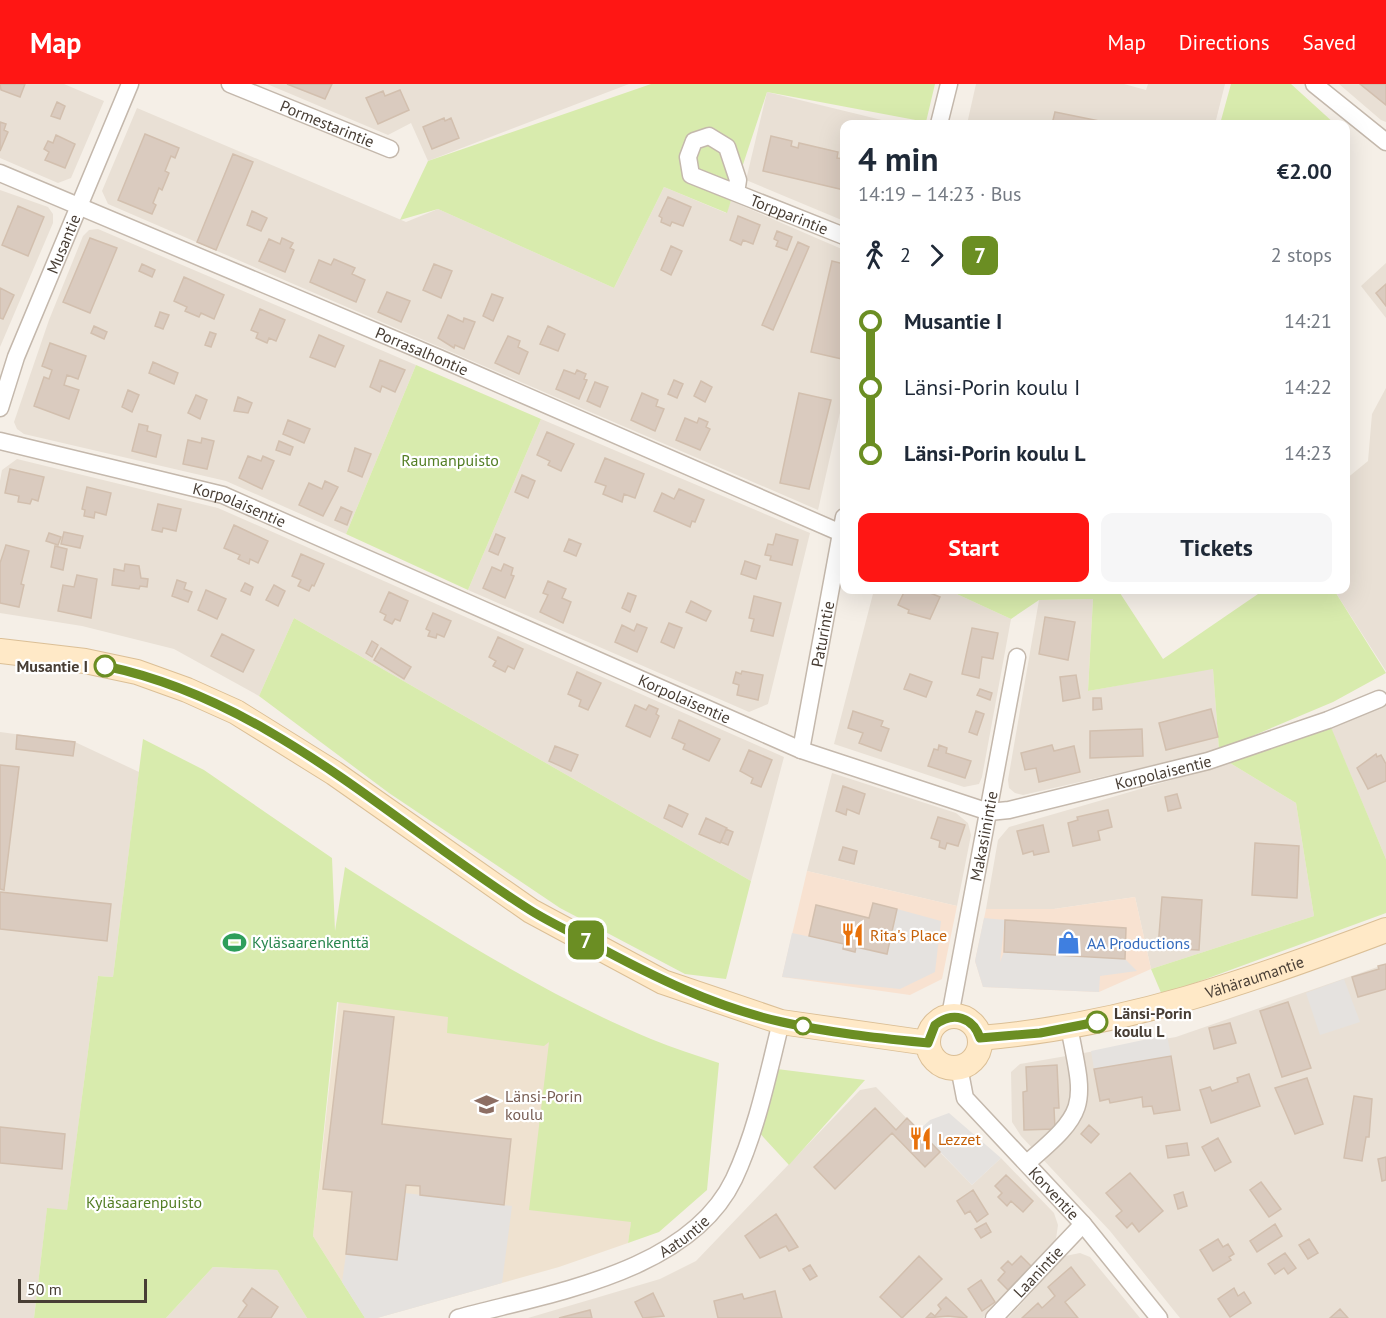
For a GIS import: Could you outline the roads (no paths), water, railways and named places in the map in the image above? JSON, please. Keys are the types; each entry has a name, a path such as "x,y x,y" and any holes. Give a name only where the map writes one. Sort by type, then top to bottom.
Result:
{"main road":[{"path":"0,651 85,661 137,672 187,690 236,712 334,773 531,911 663,982 781,1022 928,1043"},
{"name":"Vähäraumantie","path":"980,1038 1070,1027 1148,1011 1285,969 1386,930"},
{"path":"950,1016 962,1017 970,1022 980,1038 976,1057 959,1067 948,1067 938,1062 931,1054 928,1043 935,1025 950,1016"}],"street":[{"name":"Musantie","path":"0,408 16,357 130,84"},
{"name":"Pormestarintie","path":"230,84 390,149"},
{"path":"940,120 949,84"},
{"path":"1314,84 1386,142"},
{"name":"Porrasalhontie","path":"0,172 840,524"},
{"name":"Torpparintie","path":"736,193 840,234"},
{"name":"Korpolaisentie","path":"0,441 223,495 801,750 989,812 1009,810 1208,761 1328,720 1379,699"},
{"name":"Paturintie","path":"801,750 840,541"},
{"name":"Makasiinintie","path":"950,1016 1017,657"},
{"name":"Aatuntie","path":"458,1318 621,1271 652,1259 679,1243 703,1223 729,1188 743,1158 754,1126 781,1022"},
{"path":"1027,1163 1059,1136 1077,1110 1080,1080 1070,1027"},
{"name":"Korventie","path":"959,1067 965,1098 1083,1224 1159,1318"},
{"name":"Laanintie","path":"994,1318 1083,1224"}],"place":[{"name":"Musantie I","path":"105,666"},
{"name":"Rita's Place","path":"852,935"},
{"name":"Kyläsaarenkenttä","path":"234,942"},
{"name":"AA Productions","path":"1069,943"},
{"name":"Länsi-Porin koulu L","path":"1097,1022"},
{"name":"Länsi-Porin koulu","path":"487,1105"},
{"name":"Lezzet","path":"920,1139"}],"park label":[{"name":"Raumanpuisto","path":"450,460"},
{"name":"Kyläsaarenpuisto","path":"144,1202"}]}
